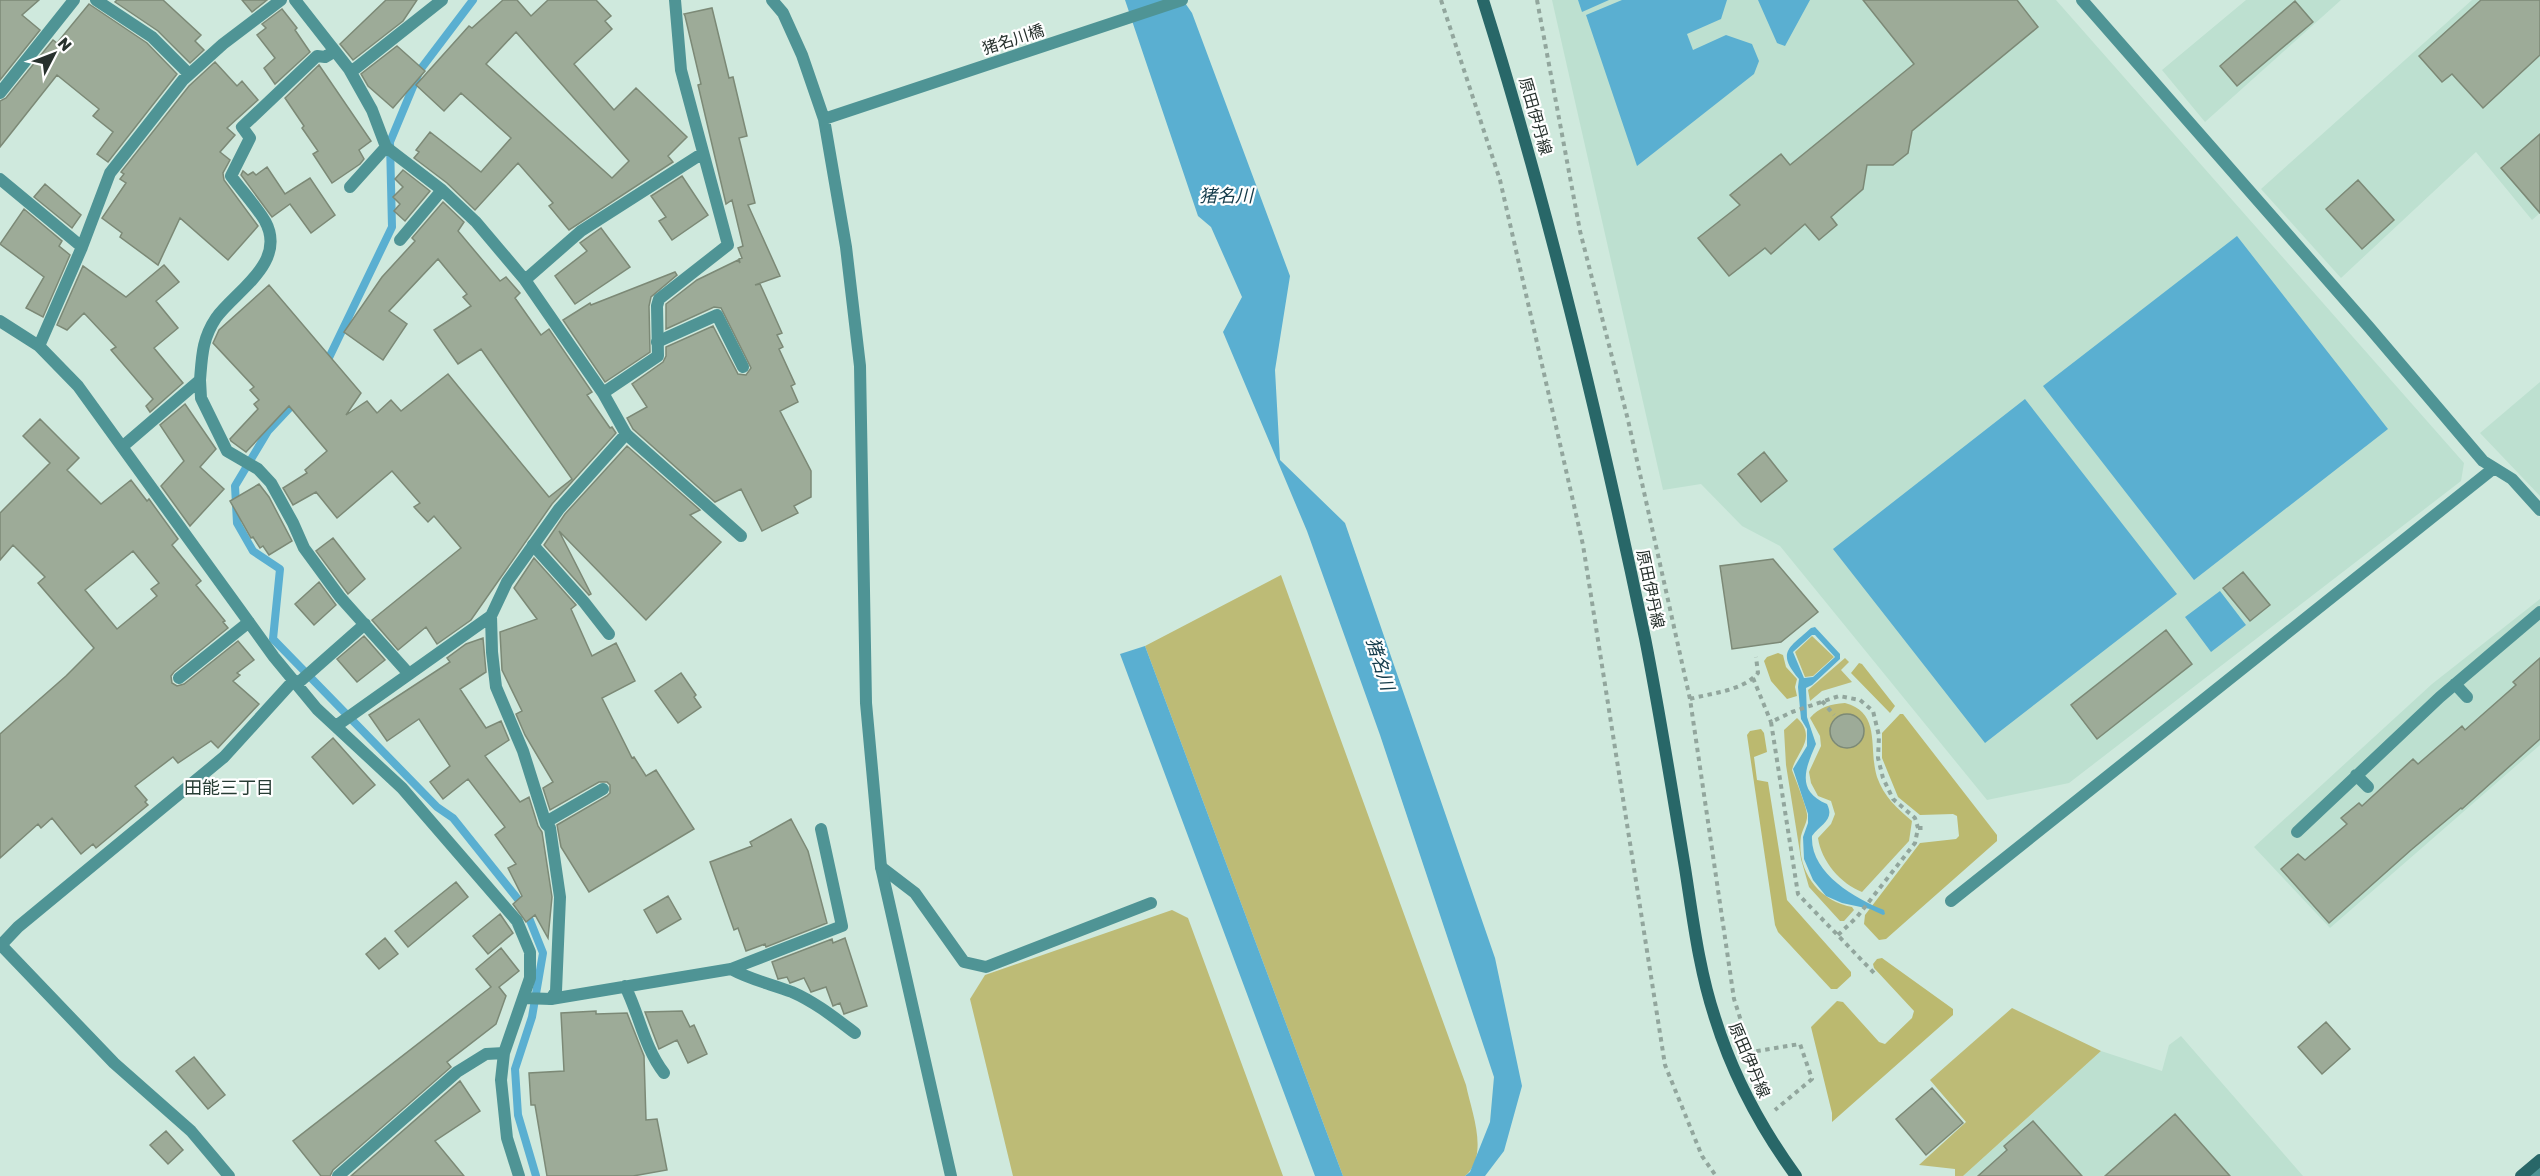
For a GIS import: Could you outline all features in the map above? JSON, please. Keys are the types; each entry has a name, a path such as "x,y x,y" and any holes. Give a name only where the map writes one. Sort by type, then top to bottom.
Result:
{"street":[{"path":"0,93 74,0"},
{"path":"96,0 152,37 189,74"},
{"path":"39,346 82,247 110,173 189,74 223,44 281,0"},
{"path":"295,0 351,72 372,110 386,147 442,190 476,222 525,280 603,393 626,434 741,536"},
{"path":"351,72 442,0"},
{"path":"603,393 658,356 657,306 660,299 728,245 681,70 675,0"},
{"path":"772,0 783,13 802,55 824,119 846,247 860,366 866,704 881,867 951,1176"},
{"name":"猪名川橋","path":"824,119 1182,0"},
{"name":"原田伊丹線","path":"1483,0 1554,241 1623,532 1659,706 1702,974 1715,1020 1753,1111 1771,1142 1796,1176"},
{"path":"2082,0 2361,317 2483,461 2512,479 2540,510"},
{"path":"335,51 325,57 317,56 242,127 250,138 231,176 266,223 269,243 266,258 254,281 217,317 203,342 201,398 227,451 258,469 271,483 304,548 340,597 409,674"},
{"path":"350,187 386,147"},
{"path":"525,280 580,231 703,153"},
{"path":"0,179 82,247"},
{"path":"400,240 442,190"},
{"path":"657,342 717,315 743,367"},
{"path":"0,321 39,346 78,386 249,622 317,709 402,788 517,921 530,952 530,978 504,1053 501,1080 507,1138 519,1176"},
{"path":"122,447 200,380"},
{"path":"551,999 556,991 560,897 550,828 546,822 524,750 496,687 492,652 492,616 507,582 559,509 626,434"},
{"path":"1951,901 2494,468"},
{"path":"533,545 609,634"},
{"path":"2297,832 2455,684 2540,612"},
{"path":"336,726 492,616"},
{"path":"179,678 249,622"},
{"path":"229,1176 190,1131 114,1063 0,945 18,927 224,757 296,682 364,624"},
{"path":"2455,684 2467,697"},
{"path":"2356,775 2368,787"},
{"path":"546,822 603,789"},
{"path":"523,998 551,999 731,969 842,926 820,829"},
{"path":"881,867 915,893 964,962 986,967 1151,903"},
{"path":"731,969 749,979 793,993 826,1011 855,1033"},
{"path":"624,986 633,1002 651,1056 664,1073"},
{"path":"338,1176 457,1072 486,1054 504,1053"},
{"path":"2521,1176 2540,1162"},
{"path":"2535,1176 2540,1162"}],"path":[{"path":"1441,0 1500,180 1583,545 1665,1065 1702,1156 1716,1176"},
{"path":"1537,0 1580,231 1628,420 1690,699 1734,999 1751,1052 1800,1044 1812,1079 1775,1109 1779,1118"},
{"path":"1690,699 1737,686 1753,678 1758,673 1756,657"},
{"path":"1753,678 1771,722 1798,894 1875,975"},
{"path":"1771,722 1792,712 1815,706 1822,701 1849,696 1860,700 1873,711 1879,736 1878,758 1883,778 1893,799 1915,818 1918,828 1915,843 1857,916 1838,935"},
{"path":"1822,701 1834,715"},
{"path":"1918,828 1927,828"}],"shaded area":[{"path":"1552,0 2056,0 2464,463 2461,481 2069,783 1987,800 1780,546 1742,526 1701,484 1663,490"},
{"path":"2246,0 2341,0 2205,122 2162,70"},
{"path":"2472,0 2540,0 2540,213 2532,220 2476,152 2341,278 2261,189"},
{"path":"2540,382 2540,496 2480,433"},
{"path":"1281,575 1466,1085 1478,1145 1472,1167 1465,1176 1343,1176 1145,646"},
{"path":"2540,599 2540,745 2330,928 2254,847 2432,684"},
{"path":"1812,636 1834,657 1813,676 1805,677 1795,652"},
{"path":"1778,653 1783,655 1786,667 1797,679 1795,687 1797,696 1787,699 1771,681 1764,661 1767,657"},
{"path":"1845,658 1849,662 1841,670 1852,682 1822,691 1810,701 1808,690"},
{"path":"1859,663 1895,706 1890,713 1851,673"},
{"path":"1845,703 1857,708 1869,723 1880,784 1891,802 1912,821 1909,841 1862,892 1833,871 1823,855 1818,838 1831,824 1835,814 1831,801 1818,796 1811,783 1809,772 1821,746 1820,736 1810,718 1817,711 1826,707"},
{"path":"1900,714 1903,714 1997,835 1997,841 1886,939 1879,940 1864,924 1865,915 1920,843 1956,839 1959,836 1957,816 1953,814 1920,815 1898,797 1882,758 1882,733"},
{"path":"1797,718 1806,732 1804,745 1792,770 1807,814 1801,836 1802,861 1812,882 1820,891 1840,904 1852,907 1854,910 1844,921 1840,921 1809,887 1801,859 1786,765 1784,730"},
{"path":"1761,729 1764,733 1767,752 1754,757 1757,780 1768,782 1787,900 1851,972 1851,976 1837,989 1831,989 1778,932 1775,925 1747,735 1750,731"},
{"path":"1172,910 1188,918 1283,1176 1013,1176 970,999 985,975"},
{"path":"1882,958 1953,1009 1953,1015 1832,1122 1832,1113 1811,1027 1837,1001 1843,1002 1879,1042 1885,1044 1912,1018 1914,1011 1874,968 1873,964 1877,959"},
{"path":"2012,1008 2101,1051 1963,1176 1955,1176 1955,1169 1919,1165 1966,1122 1930,1080"},
{"path":"2181,1036 2303,1176 1963,1176 2101,1051 2162,1071 2169,1045"}],"water":[{"name":"猪名川","path":"1125,0 1183,0 1192,13 1290,276 1275,370 1280,460 1345,523 1495,958 1522,1086 1504,1151 1485,1176 1465,1176 1470,1172 1490,1122 1494,1077 1380,735 1307,531 1223,332 1242,297 1211,227 1198,216"},
{"path":"1578,0 1609,0 1582,12"},
{"path":"1622,0 1727,0 1721,19 1687,34 1693,50 1726,35 1752,44 1759,61 1754,74 1637,166 1586,15"},
{"path":"1758,0 1810,0 1785,46 1777,43"},
{"path":"2237,236 2388,429 2194,580 2043,386"},
{"path":"2025,399 2177,594 1985,743 1833,549"},
{"path":"2220,591 2246,625 2211,652 2185,617"},
{"path":"1815,627 1840,654 1840,659 1806,688 1807,717 1816,744 1806,771 1807,786 1817,799 1827,804 1829,809 1826,822 1812,836 1813,849 1826,873 1860,899 1884,910 1883,915 1826,896 1813,880 1804,859 1803,837 1808,823 1808,814 1793,769 1807,746 1807,729 1801,719 1799,679 1792,670 1787,656 1791,646","holes":["1812,635 1815,635 1835,657 1813,677 1804,678 1793,652"]},
{"path":"1145,646 1343,1176 1315,1176 1120,654"}],"building":[{"path":"0,0 39,0 22,15 40,30 0,80"},
{"path":"117,0 163,0 201,35 195,41 204,50 190,63 158,31 115,2"},
{"path":"242,0 267,0 252,12"},
{"path":"386,0 417,0 403,21 353,60 340,44"},
{"path":"503,0 517,0 531,16 548,0 596,0 611,16 605,21 612,29 574,64 614,110 636,88 687,137 668,156 673,162 569,230 549,206 553,203 518,163 475,210 447,183 414,158 419,152 416,150 430,132 481,172 511,138 461,93 444,111 416,85 469,26 472,28","holes":["516,32 629,161 612,178 486,64"]},
{"path":"1863,0 2017,0 2038,27 1912,131 1908,153 1893,165 1867,165 1863,189 1831,217 1837,225 1819,240 1805,224 1771,254 1765,248 1729,276 1698,238 1740,205 1730,195 1781,154 1790,165 1914,64"},
{"path":"2481,0 2540,0 2540,55 2483,108 2452,74 2442,82 2419,56"},
{"path":"2295,1 2313,22 2237,86 2220,66"},
{"path":"89,4 147,43 177,74 108,162 97,154 113,132 93,116 99,109 57,75 0,147 0,101 6,98 53,40 57,43"},
{"path":"712,8 729,78 733,77 747,136 739,138 755,203 748,205 780,276 755,285 760,284 782,333 777,335 783,347 779,349 795,384 791,386 798,402 780,411 811,471 811,497 794,506 798,513 762,531 741,489 715,502 633,429 627,418 647,407 632,384 663,362 666,347 713,326 738,374 746,375 751,368 721,308 714,307 666,329 666,304 697,280 738,260 740,263 739,259 742,258 738,248 743,246 732,200 726,204 684,14"},
{"path":"282,9 297,28 295,30 310,52 275,84 264,68 275,58 257,35 266,28 262,24"},
{"path":"397,46 425,71 393,108 368,86 361,74"},
{"path":"215,62 237,86 242,81 258,100 227,128 235,135 220,152 230,160 223,173 224,180 258,226 228,260 180,218 158,265 120,237 122,233 102,218 126,183 120,179 124,174 121,172 189,86"},
{"path":"319,65 371,141 359,150 364,159 360,164 332,183 313,154 318,151 285,98"},
{"path":"2540,134 2540,213 2501,168"},
{"path":"267,167 285,194 310,178 335,215 311,233 290,204 272,217 241,175 243,171 248,175 253,172 256,175"},
{"path":"403,170 430,191 405,221 394,211 400,204 393,197 403,187 395,179"},
{"path":"682,176 708,215 672,240 659,221 666,217 651,196"},
{"path":"2358,180 2394,220 2362,249 2326,209"},
{"path":"45,184 81,215 72,228 34,197"},
{"path":"443,202 464,222 458,231 500,281 506,277 520,293 515,298 541,335 549,329 592,392 587,395 616,433 552,504 471,620 437,644 426,627 398,650 372,620 461,548 434,516 428,522 414,507 420,503 392,471 337,518 316,492 293,505 283,488 307,473 305,470 327,451 289,406 246,452 231,441 230,439 258,409 254,404 259,400 250,390 254,387 213,343 219,330 269,285 361,393 346,415 367,401 377,413 391,400 401,411 448,374 549,497 572,479 481,349 458,364 434,330 471,306 463,297 467,294 438,259 389,311 407,324 383,360 344,332 382,277 415,241 412,238"},
{"path":"24,209 62,241 59,246 70,255 43,317 26,308 44,277 0,244"},
{"path":"601,228 630,267 575,304 555,276 587,251 580,243"},
{"path":"164,265 179,282 156,301 178,328 154,348 183,383 150,412 146,406 153,399 111,350 116,347 84,313 67,330 57,325 83,266 126,297"},
{"path":"675,272 677,275 651,297 649,306 650,352 605,382 563,320 590,303 591,305"},
{"path":"185,404 216,449 200,467 224,489 190,526 161,486 184,461 160,425"},
{"path":"40,419 79,458 67,470 101,504 131,480 147,501 149,499 178,539 172,545 201,581 196,585 228,628 174,672 171,676 172,683 177,686 184,684 238,641 254,660 237,673 240,675 233,681 259,704 218,748 211,741 178,763 173,757 135,786 147,800 145,802 148,805 96,848 93,844 81,854 52,818 41,828 38,824 0,858 0,734 94,648 38,583 45,577 13,545 0,560 0,513 50,463 23,436","holes":["133,551 159,583 151,589 157,596 117,629 85,590"]},
{"path":"627,446 700,510 690,515 721,542 646,620 559,531 591,594 589,595 544,545 565,514"},
{"path":"1764,452 1787,481 1761,502 1738,474"},
{"path":"259,484 269,497 292,541 269,555 263,546 260,548 253,537 251,538 230,501"},
{"path":"333,538 365,579 348,594 316,551"},
{"path":"534,558 576,605 571,609 592,656 616,643 635,681 602,698 632,758 634,757 646,776 656,770 694,829 589,892 561,847 557,825 607,796 610,793 610,785 607,782 599,782 550,810 543,788 553,782 525,735 516,714 522,711 502,670 500,632 537,619 514,588"},
{"path":"1773,559 1818,612 1781,642 1732,649 1720,566"},
{"path":"2243,572 2270,605 2250,621 2223,588"},
{"path":"319,582 336,605 314,625 295,604"},
{"path":"2166,630 2192,664 2097,739 2071,705"},
{"path":"364,636 385,660 357,682 337,659"},
{"path":"483,638 486,672 460,689 486,728 501,721 509,740 485,756 520,802 529,797 542,832 552,897 548,938 535,915 526,922 513,904 522,896 508,868 516,864 495,835 505,827 468,779 443,799 430,782 450,766 419,719 387,741 369,715 450,662 447,658 466,644"},
{"path":"2540,658 2540,739 2329,923 2281,869 2298,854 2305,860 2347,824 2341,818 2359,803 2362,806 2413,759 2418,764 2462,726 2465,730 2516,685 2513,682"},
{"path":"681,673 701,707 678,723 655,691"},
{"path":"1847,714 1859,719 1864,731 1859,743 1847,748 1835,743 1830,731 1835,719"},
{"path":"333,738 375,785 353,804 312,757"},
{"path":"791,819 808,851 827,923 766,947 765,944 746,951 738,928 734,930 710,862 752,846 750,842"},
{"path":"456,882 468,897 408,947 395,931"},
{"path":"668,896 681,919 657,933 644,910"},
{"path":"500,914 513,933 488,954 473,936"},
{"path":"385,938 398,954 379,969 366,954"},
{"path":"845,938 867,1006 844,1014 840,1003 833,1006 826,987 811,992 804,978 790,983 787,977 778,979 772,962 832,939 833,943"},
{"path":"501,948 519,971 499,987 506,996 496,1024 447,1062 451,1067 333,1170 330,1176 321,1176 293,1141 491,987 476,969"},
{"path":"596,1011 596,1014 627,1013 644,1056 646,1120 657,1119 667,1170 633,1176 547,1176 535,1105 531,1105 529,1073 564,1071 561,1013"},
{"path":"682,1011 690,1027 694,1025 707,1054 688,1063 677,1040 659,1049 645,1012"},
{"path":"2326,1022 2350,1049 2322,1074 2298,1047"},
{"path":"194,1057 225,1095 208,1109 176,1071"},
{"path":"460,1081 480,1111 435,1141 464,1176 351,1176"},
{"path":"1932,1088 1963,1123 1926,1155 1896,1119"},
{"path":"2175,1114 2230,1176 2105,1176"},
{"path":"2033,1121 2082,1176 1978,1176 2007,1150 2004,1146"},
{"path":"166,1131 183,1150 168,1164 150,1145"}],"waterway":[{"path":"325,366 392,227 390,142 420,70 473,0"},
{"path":"296,401 268,431 235,486 237,523 253,551 280,569 273,639 437,807 453,818 525,908 543,953 532,1017 515,1069 518,1115 536,1176"}],"district":[{"name":"田能三丁目","path":"229,788"}]}
